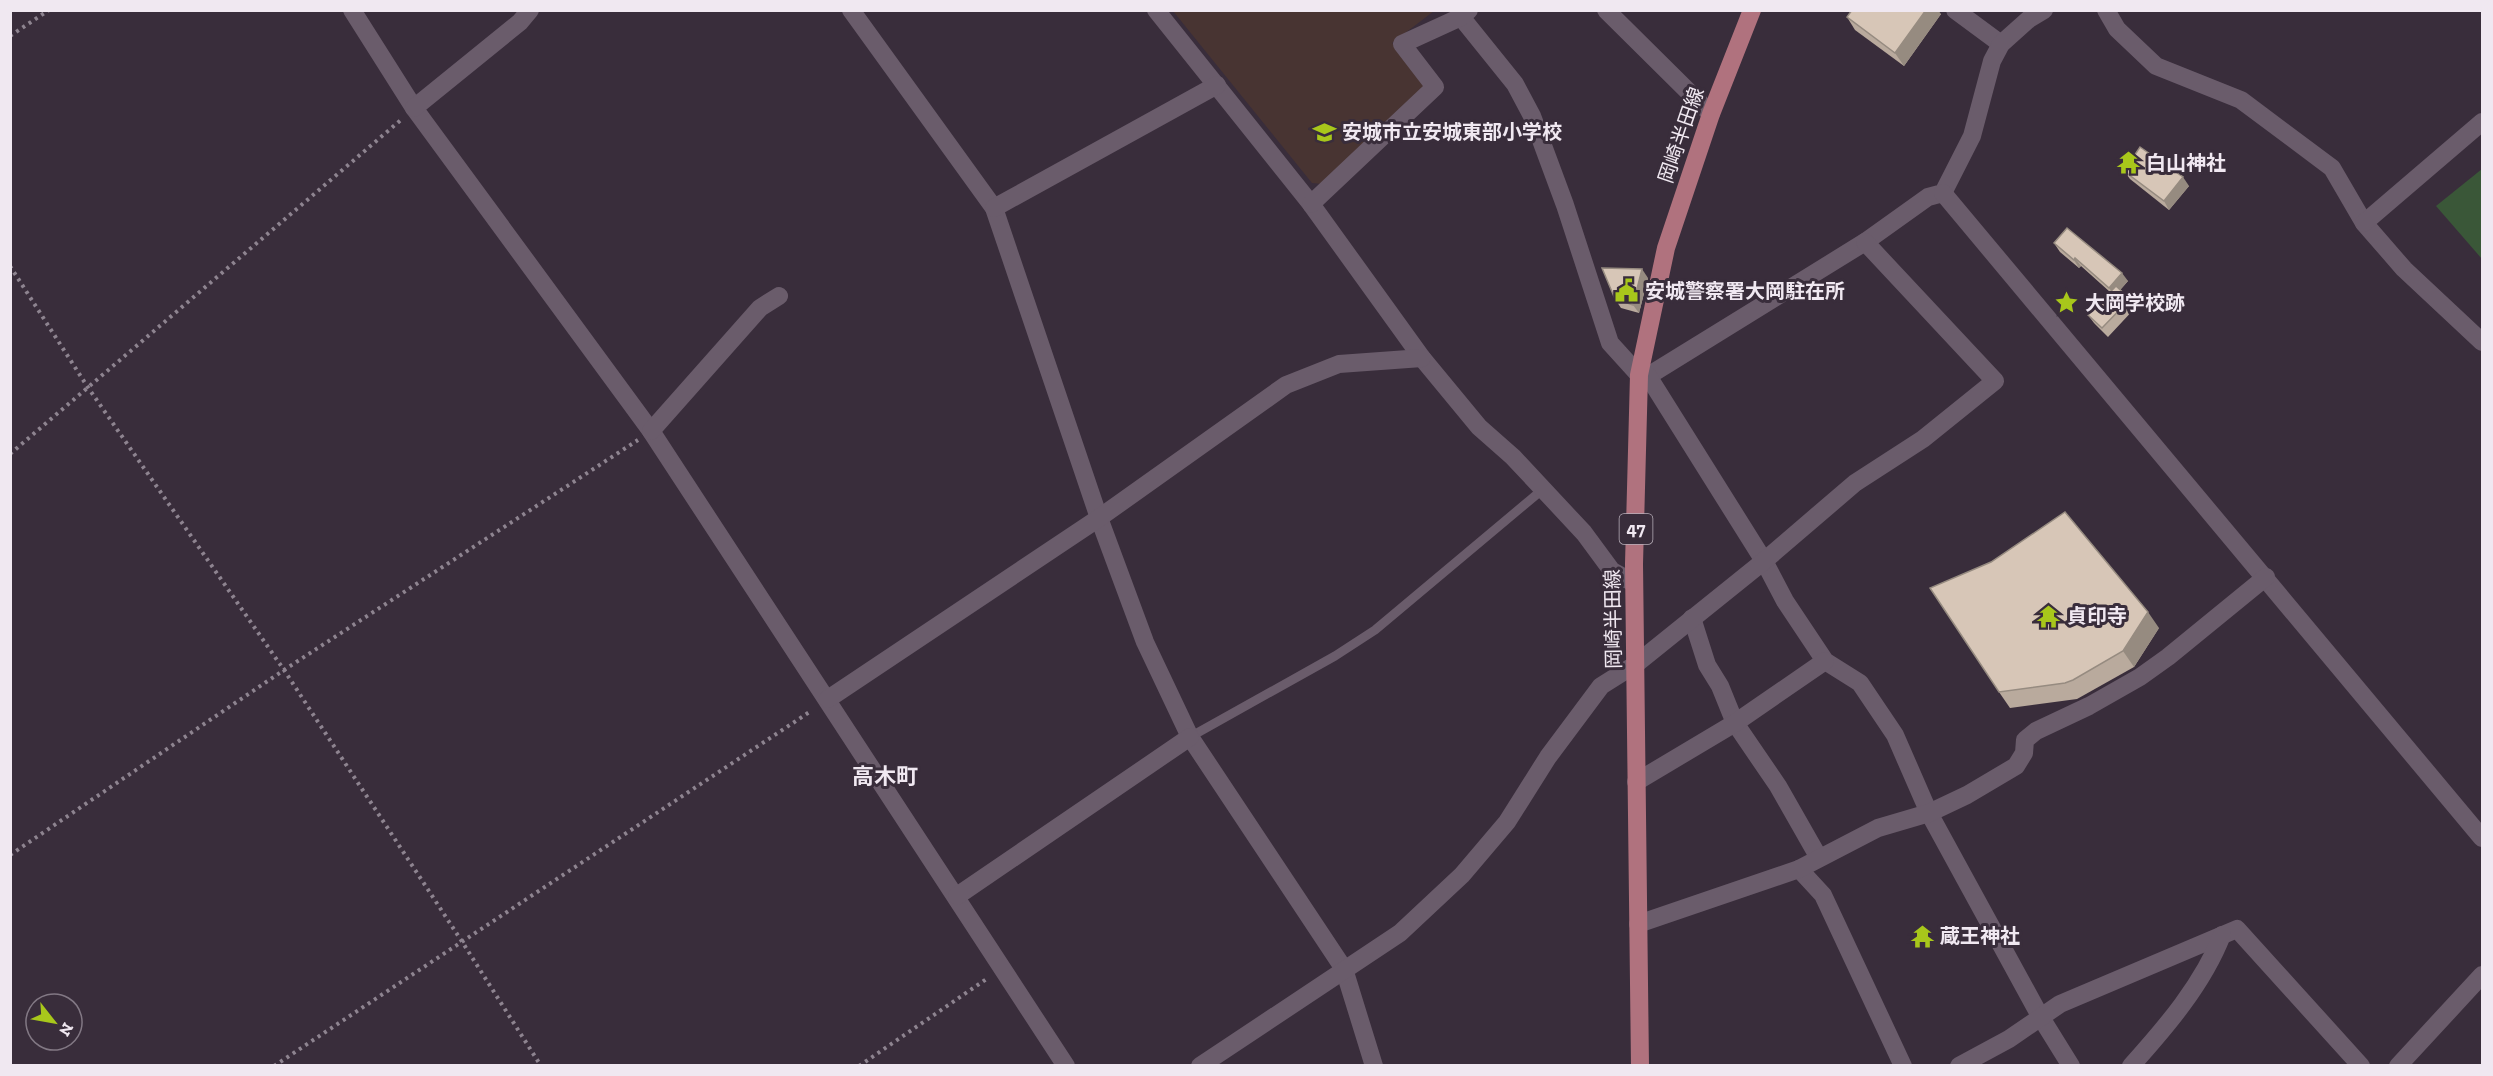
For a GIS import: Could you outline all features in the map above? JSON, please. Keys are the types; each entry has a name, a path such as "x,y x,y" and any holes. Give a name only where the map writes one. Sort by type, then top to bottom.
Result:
{"main road":[{"name":"岡崎半田線","path":"1640,1065 1635,583 1644,375 1666,248 1711,114 1752,10"}],"street":[{"path":"352,10 414,108 651,431 1066,1065"},
{"path":"414,108 520,22 530,10"},
{"path":"851,10 994,208 1099,518 1145,642 1190,737 1344,969 1374,1065"},
{"path":"1156,10 1311,204 1422,358 1479,427 1513,458 1584,533 1612,571 1635,583"},
{"path":"1606,10 1711,114"},
{"path":"1955,10 2001,44"},
{"path":"1644,375 1865,242 1928,197 1943,193 1972,136 1992,61 2001,44 2029,19 2044,10"},
{"path":"2106,10 2117,29 2156,66 2241,100 2332,168 2364,223 2404,269 2482,342"},
{"path":"1311,204 1435,87 1402,44 1465,14 1515,84 1532,116 1565,205 1610,343 1644,375 1764,561 1785,601 1825,661 1860,683 1895,735 1929,813 2040,1016 2071,1065"},
{"path":"994,208 1216,85"},
{"path":"2364,223 2482,122"},
{"path":"1943,193 2482,838"},
{"path":"1200,1065 1400,933 1462,875 1507,822 1548,757 1601,686 1636,664 1856,483 1923,439 1995,381 1865,242"},
{"path":"651,431 760,308 779,296"},
{"path":"828,699 1099,518 1286,385 1339,364 1422,358"},
{"path":"1638,924 1798,869 1878,828 1929,813 2004,774 2016,766 2024,753 2025,740 2036,731 2089,706 2140,677 2266,577"},
{"path":"1692,618 1707,665 1720,686 1735,723 1778,786 1819,858"},
{"path":"1636,782 1735,723 1825,661"},
{"path":"957,896 1190,737"},
{"path":"1798,869 1823,895 1904,1065"},
{"path":"1969,1063 2060,1004 2237,929 2361,1065"},
{"path":"2131,1065 2158,1035 2209,967 2222,935"},
{"path":"2398,1065 2482,975"}],"lane":[{"path":"1190,737 1335,656 1375,630 1542,490"}],"path":[{"path":"10,36 49,10"},
{"path":"10,454 414,108"},
{"path":"10,266 87,386 284,670 541,1065"},
{"path":"10,855 284,670 651,431"},
{"path":"274,1065 828,699"},
{"path":"860,1065 1003,968"}],"shaded area":[{"name":"安城市立安城東部小学校","path":"1173,11 1434,11 1392,43 1431,81 1323,184 1312,183"}],"green space":[{"path":"2482,169 2482,259 2436,206"}],"building":[{"path":"1852,10 1926,10 1895,53 1847,17"},
{"path":"2140,147 2183,177 2164,201 2124,171"},
{"path":"2067,228 2122,273 2109,288 2054,243"},
{"path":"1602,268 1642,269 1633,305 1615,299"},
{"path":"2116,286 2130,299 2102,328 2088,315"},
{"name":"貞印寺","path":"2065,512 2148,612 2123,651 2073,680 1999,692 1930,588 1991,562"}],"place":[{"name":"安城市立安城東部小学校","path":"1324,132"},
{"name":"白山神社","path":"2128,163"},
{"name":"安城警察署大岡駐在所","path":"1627,291"},
{"name":"大岡学校跡","path":"2067,303"},
{"name":"貞印寺","path":"2049,616"},
{"name":"蔵王神社","path":"1922,936"}],"district":[{"name":"高木町","path":"885,776"}]}
